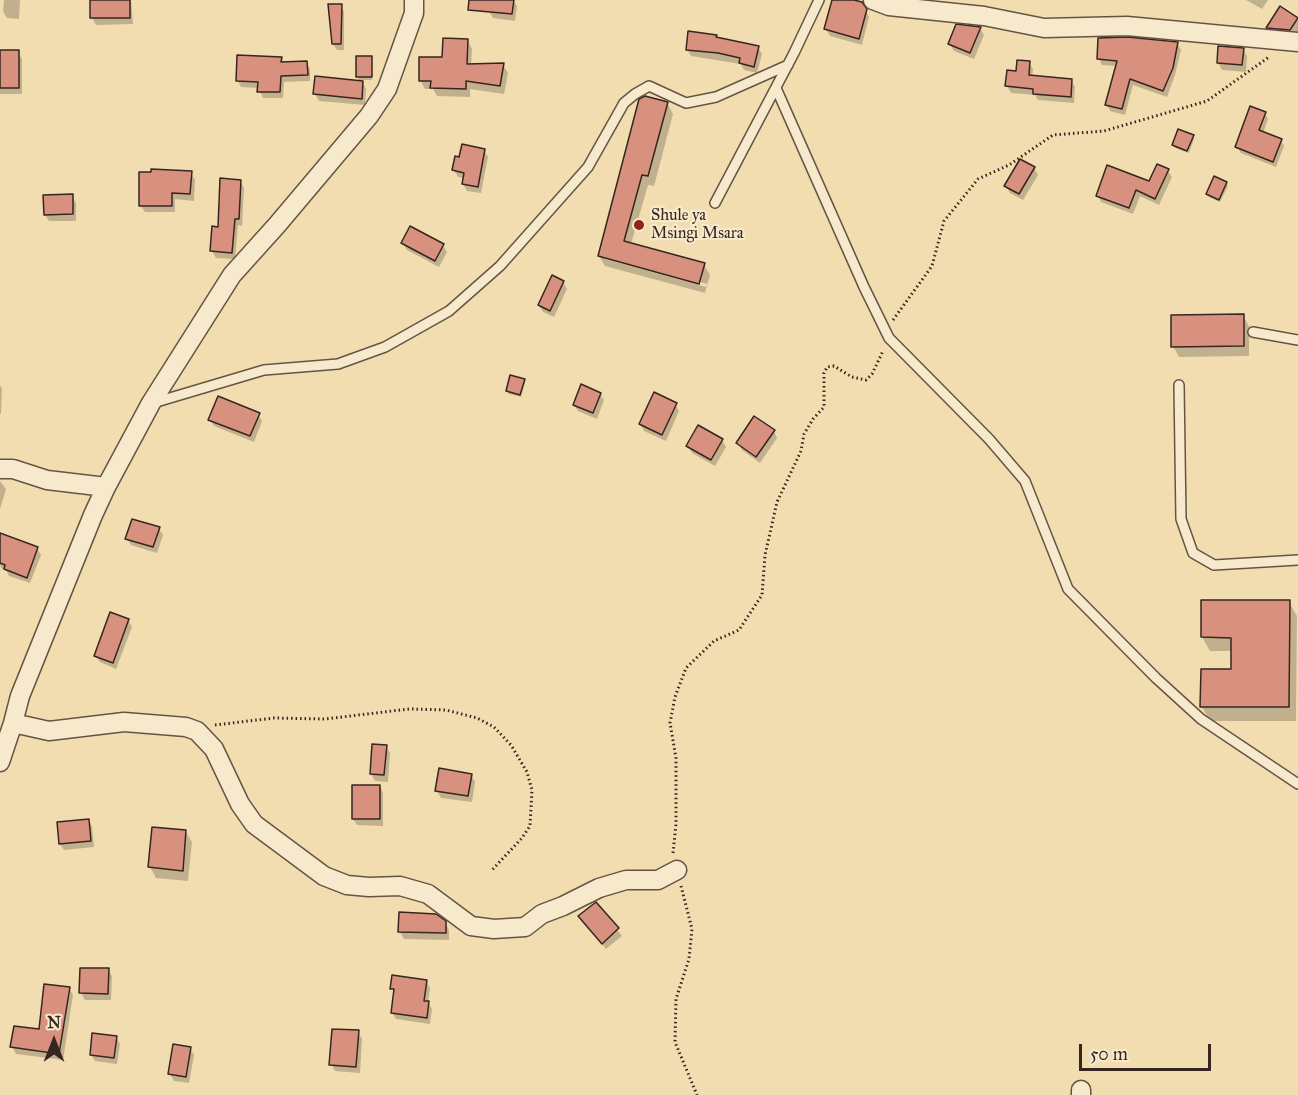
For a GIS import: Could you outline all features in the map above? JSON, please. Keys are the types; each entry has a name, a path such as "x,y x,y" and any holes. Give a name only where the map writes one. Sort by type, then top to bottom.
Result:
{"street":[{"path":"0,759 20,696 106,487 151,403 232,275 369,116 387,89 414,13 414,0"},
{"path":"873,0 889,6 984,16 1044,28 1127,26 1294,42"},
{"path":"0,469 13,469 47,480 106,487"},
{"path":"13,723 49,732 124,722 186,727 197,732 214,749 240,804 254,824 324,876 347,885 400,886 428,894 471,926 494,929 525,927 542,914 599,888 626,880 658,880 677,870"}],"lane":[{"path":"715,203 788,65 819,0"},
{"path":"151,403 264,370 338,364 385,347 449,311 500,266 588,166 624,103 636,94 649,86 686,103 716,97 788,65"},
{"path":"776,88 889,338 989,439 1025,481 1068,589 1156,678 1201,719 1298,784"},
{"path":"1253,332 1298,340"},
{"path":"1179,385 1181,519 1193,553 1214,565 1298,560"}],"path":[{"path":"697,1095 675,1042 676,999 689,960 692,929 673,852 676,824 676,759 670,723 675,697 686,668 714,641 739,630 762,595 765,555 777,502 801,451 804,434 824,407 824,373 827,367 834,366 852,377 866,380 872,374 889,338 894,318 932,266 944,221 978,179 1010,165 1053,135 1104,131 1207,101 1294,42"},
{"path":"186,727 237,723 252,719 325,719 409,709 446,710 477,718 494,727 511,745 526,772 531,790 530,826 492,870"}],"building":[{"path":"90,0 130,0 130,18 90,18"},
{"path":"469,0 514,0 512,14 468,10"},
{"path":"832,0 862,2 867,9 859,39 824,29"},
{"path":"328,4 342,4 341,44 332,44"},
{"path":"1280,6 1298,18 1290,30 1266,28"},
{"path":"956,24 981,27 970,53 948,44"},
{"path":"688,31 717,35 716,37 759,46 754,67 739,63 740,58 686,50"},
{"path":"1127,37 1178,42 1173,68 1163,91 1130,79 1122,109 1105,105 1117,61 1097,59 1098,38"},
{"path":"443,38 468,39 467,64 504,63 500,86 466,81 466,89 430,88 431,81 419,81 419,57 442,57"},
{"path":"1218,46 1244,48 1242,65 1217,63"},
{"path":"0,50 19,50 19,88 0,88"},
{"path":"237,55 282,57 281,62 307,61 308,75 281,76 280,92 257,92 258,82 236,81"},
{"path":"356,56 372,56 372,77 356,77"},
{"path":"1017,60 1030,61 1029,75 1072,79 1071,97 1033,94 1033,89 1005,86 1007,70 1016,71"},
{"path":"315,76 363,81 362,99 313,94"},
{"path":"645,96 668,102 648,176 642,175 624,241 705,263 699,284 598,256 639,99"},
{"path":"1250,106 1266,112 1259,130 1282,139 1273,162 1235,147"},
{"path":"1178,129 1194,135 1187,151 1172,145"},
{"path":"462,144 485,149 478,187 462,184 464,173 452,170 455,156 459,157"},
{"path":"1020,159 1035,167 1019,194 1004,186"},
{"path":"1157,164 1169,169 1155,199 1136,190 1129,208 1096,196 1107,165 1149,181"},
{"path":"151,169 192,171 190,194 172,193 172,206 139,206 139,172 151,172"},
{"path":"1214,176 1227,182 1219,200 1206,194"},
{"path":"220,178 241,180 239,219 235,219 232,253 210,251 212,226 218,227"},
{"path":"73,194 73,214 44,215 43,195"},
{"path":"410,226 444,244 435,261 401,243"},
{"path":"552,275 564,281 550,311 538,305"},
{"path":"1244,314 1244,346 1171,347 1171,315"},
{"path":"510,375 525,379 520,395 506,391"},
{"path":"581,384 601,393 593,413 573,405"},
{"path":"654,392 677,403 662,435 639,424"},
{"path":"218,396 260,413 250,436 208,420"},
{"path":"754,416 775,430 756,457 736,443"},
{"path":"698,425 723,439 711,460 686,446"},
{"path":"132,519 160,527 153,547 125,539"},
{"path":"0,533 38,547 27,578 4,569 5,565 0,563"},
{"path":"1201,600 1290,600 1289,707 1200,707 1201,669 1231,669 1231,638 1201,637"},
{"path":"110,612 129,619 113,663 94,656"},
{"path":"372,744 387,745 384,775 370,774"},
{"path":"439,768 472,774 468,796 435,791"},
{"path":"352,785 380,785 380,819 352,819"},
{"path":"89,819 91,841 59,844 57,822"},
{"path":"152,827 186,830 183,871 148,867"},
{"path":"596,902 619,928 602,944 578,916"},
{"path":"399,912 436,914 446,921 446,933 398,932"},
{"path":"80,968 109,968 108,994 79,993"},
{"path":"392,975 427,980 424,1001 429,1001 427,1018 391,1013 394,989 390,989"},
{"path":"44,984 70,987 59,1054 10,1047 14,1026 39,1029"},
{"path":"332,1029 359,1030 356,1067 329,1065"},
{"path":"92,1033 117,1036 114,1058 90,1055"},
{"path":"173,1044 191,1047 186,1077 168,1074"}],"place":[{"name":"Shule ya Msingi Msara","path":"639,225"}]}
